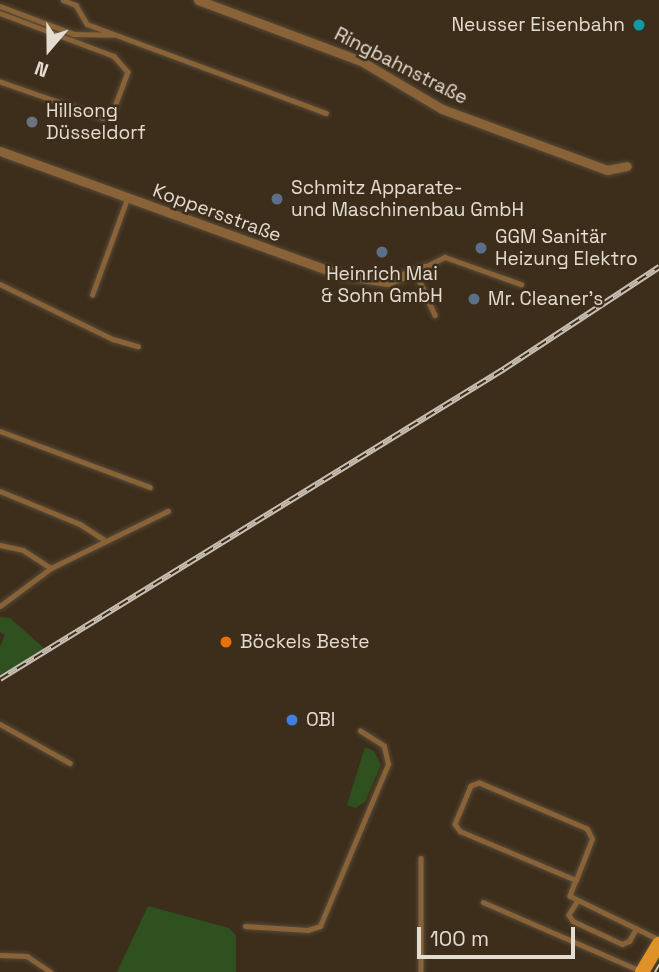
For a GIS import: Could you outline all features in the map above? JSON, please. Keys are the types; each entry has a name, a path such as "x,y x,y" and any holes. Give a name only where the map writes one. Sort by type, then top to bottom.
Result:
{"main road":[{"path":"642,972 659,942"}],"street":[{"name":"Ringbahnstraße","path":"198,0 361,61 442,109 607,170 627,166"},
{"name":"Koppersstraße","path":"0,151 340,275 387,282 420,270"}],"lane":[{"path":"63,0 76,5 87,24 326,113"},
{"path":"0,6 74,34 114,34"},
{"path":"0,13 114,56 128,72 113,112 103,118 0,82"},
{"path":"92,295 127,198"},
{"path":"435,315 420,270 445,257 521,284"},
{"path":"0,284 113,339 138,346"},
{"path":"0,431 150,487"},
{"path":"0,491 80,524 106,541"},
{"path":"0,606 51,568 168,511"},
{"path":"0,545 23,550 51,568"},
{"path":"0,724 70,763"},
{"path":"245,926 308,930 320,926 388,764 384,746 360,731"},
{"path":"576,880 460,831 455,824 471,786 479,783 587,829 592,839 570,896 659,942"},
{"path":"421,858 421,972"},
{"path":"483,902 544,925 642,972"},
{"path":"579,902 569,915 572,922 622,944 629,942 636,929"},
{"path":"0,955 27,956 51,972"}],"green space":[{"path":"0,617 10,618 46,650 0,679 0,646 5,635 0,632"},
{"path":"365,747 374,751 381,765 365,802 355,808 347,805"},
{"path":"148,906 229,928 236,936 236,972 117,972"}],"tram line":[{"path":"655,972 659,965"}],"railway":[{"path":"0,679 504,369 659,267"}],"place":[{"name":"Neusser Eisenbahn","path":"639,25"},
{"name":"Hillsong Düsseldorf","path":"32,122"},
{"name":"Schmitz Apparate- und Maschinenbau GmbH","path":"277,199"},
{"name":"GGM Sanitär Heizung Elektro","path":"481,248"},
{"name":"Heinrich Mai & Sohn GmbH","path":"382,252"},
{"name":"Mr. Cleaner's","path":"474,299"},
{"name":"Böckels Beste","path":"226,642"},
{"name":"OBI","path":"292,720"}]}
